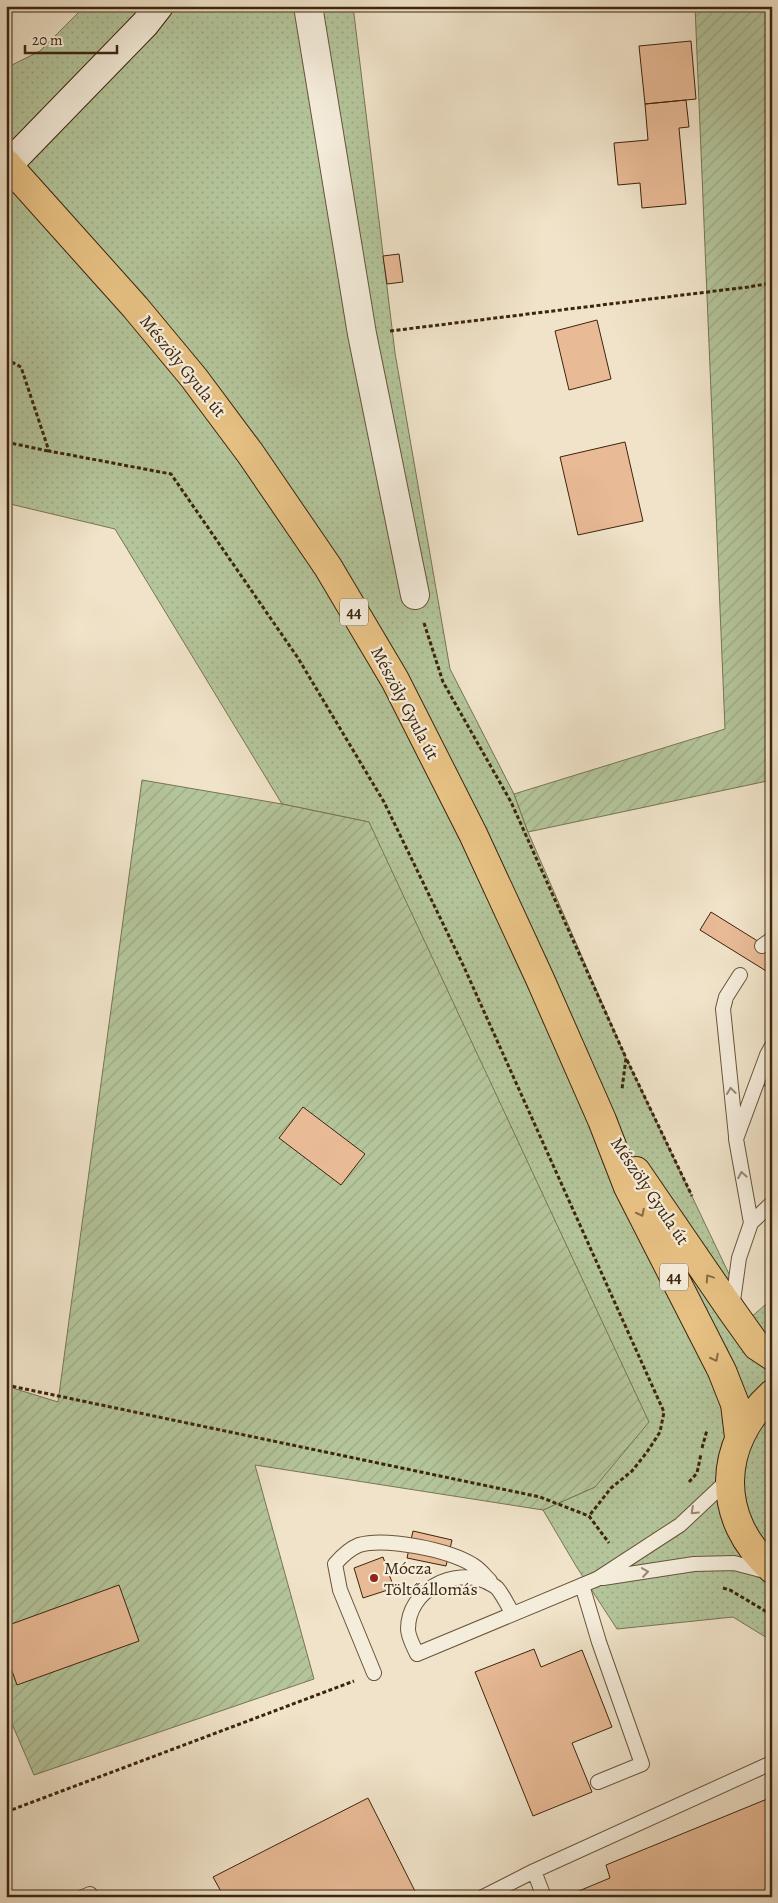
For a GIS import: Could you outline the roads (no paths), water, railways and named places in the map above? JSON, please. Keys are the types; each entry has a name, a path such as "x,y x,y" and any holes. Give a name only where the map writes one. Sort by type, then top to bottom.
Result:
{"main road":[{"name":"Mészöly Gyula út","path":"7,164 135,307 194,378 250,453 328,567 395,680 434,755 540,979 602,1120 628,1186 722,1371 735,1404 739,1437"},
{"name":"Mészöly Gyula út","path":"602,1120 757,1346 772,1356"},
{"name":"Mészöly Gyula út","path":"772,1394 748,1419 739,1437 730,1478 731,1498 744,1536 757,1555 772,1570"}],"street":[{"path":"7,164 139,30 159,6"},
{"path":"308,6 362,334 415,595"}],"lane":[{"path":"740,975 726,997 723,1009 736,1139 751,1223"},
{"path":"736,1139 772,1046"},
{"path":"732,1311 739,1258 751,1223 772,1202"},
{"path":"496,1587 478,1578 456,1578 437,1583 421,1594 411,1611 407,1630 416,1654 597,1579 680,1525 730,1478"},
{"path":"374,1674 340,1590 335,1564 346,1552 360,1545 403,1544 449,1553 474,1565 496,1587 513,1614"},
{"path":"597,1579 702,1564 734,1563 772,1570"},
{"path":"582,1585 599,1642 642,1764 598,1782"},
{"path":"483,1897 534,1871 767,1765 772,1767"},
{"path":"534,1871 544,1897"},
{"path":"83,1897 90,1894 92,1897"}],"place":[{"name":"Mócza Töltőállomás","path":"374,1578"}]}
